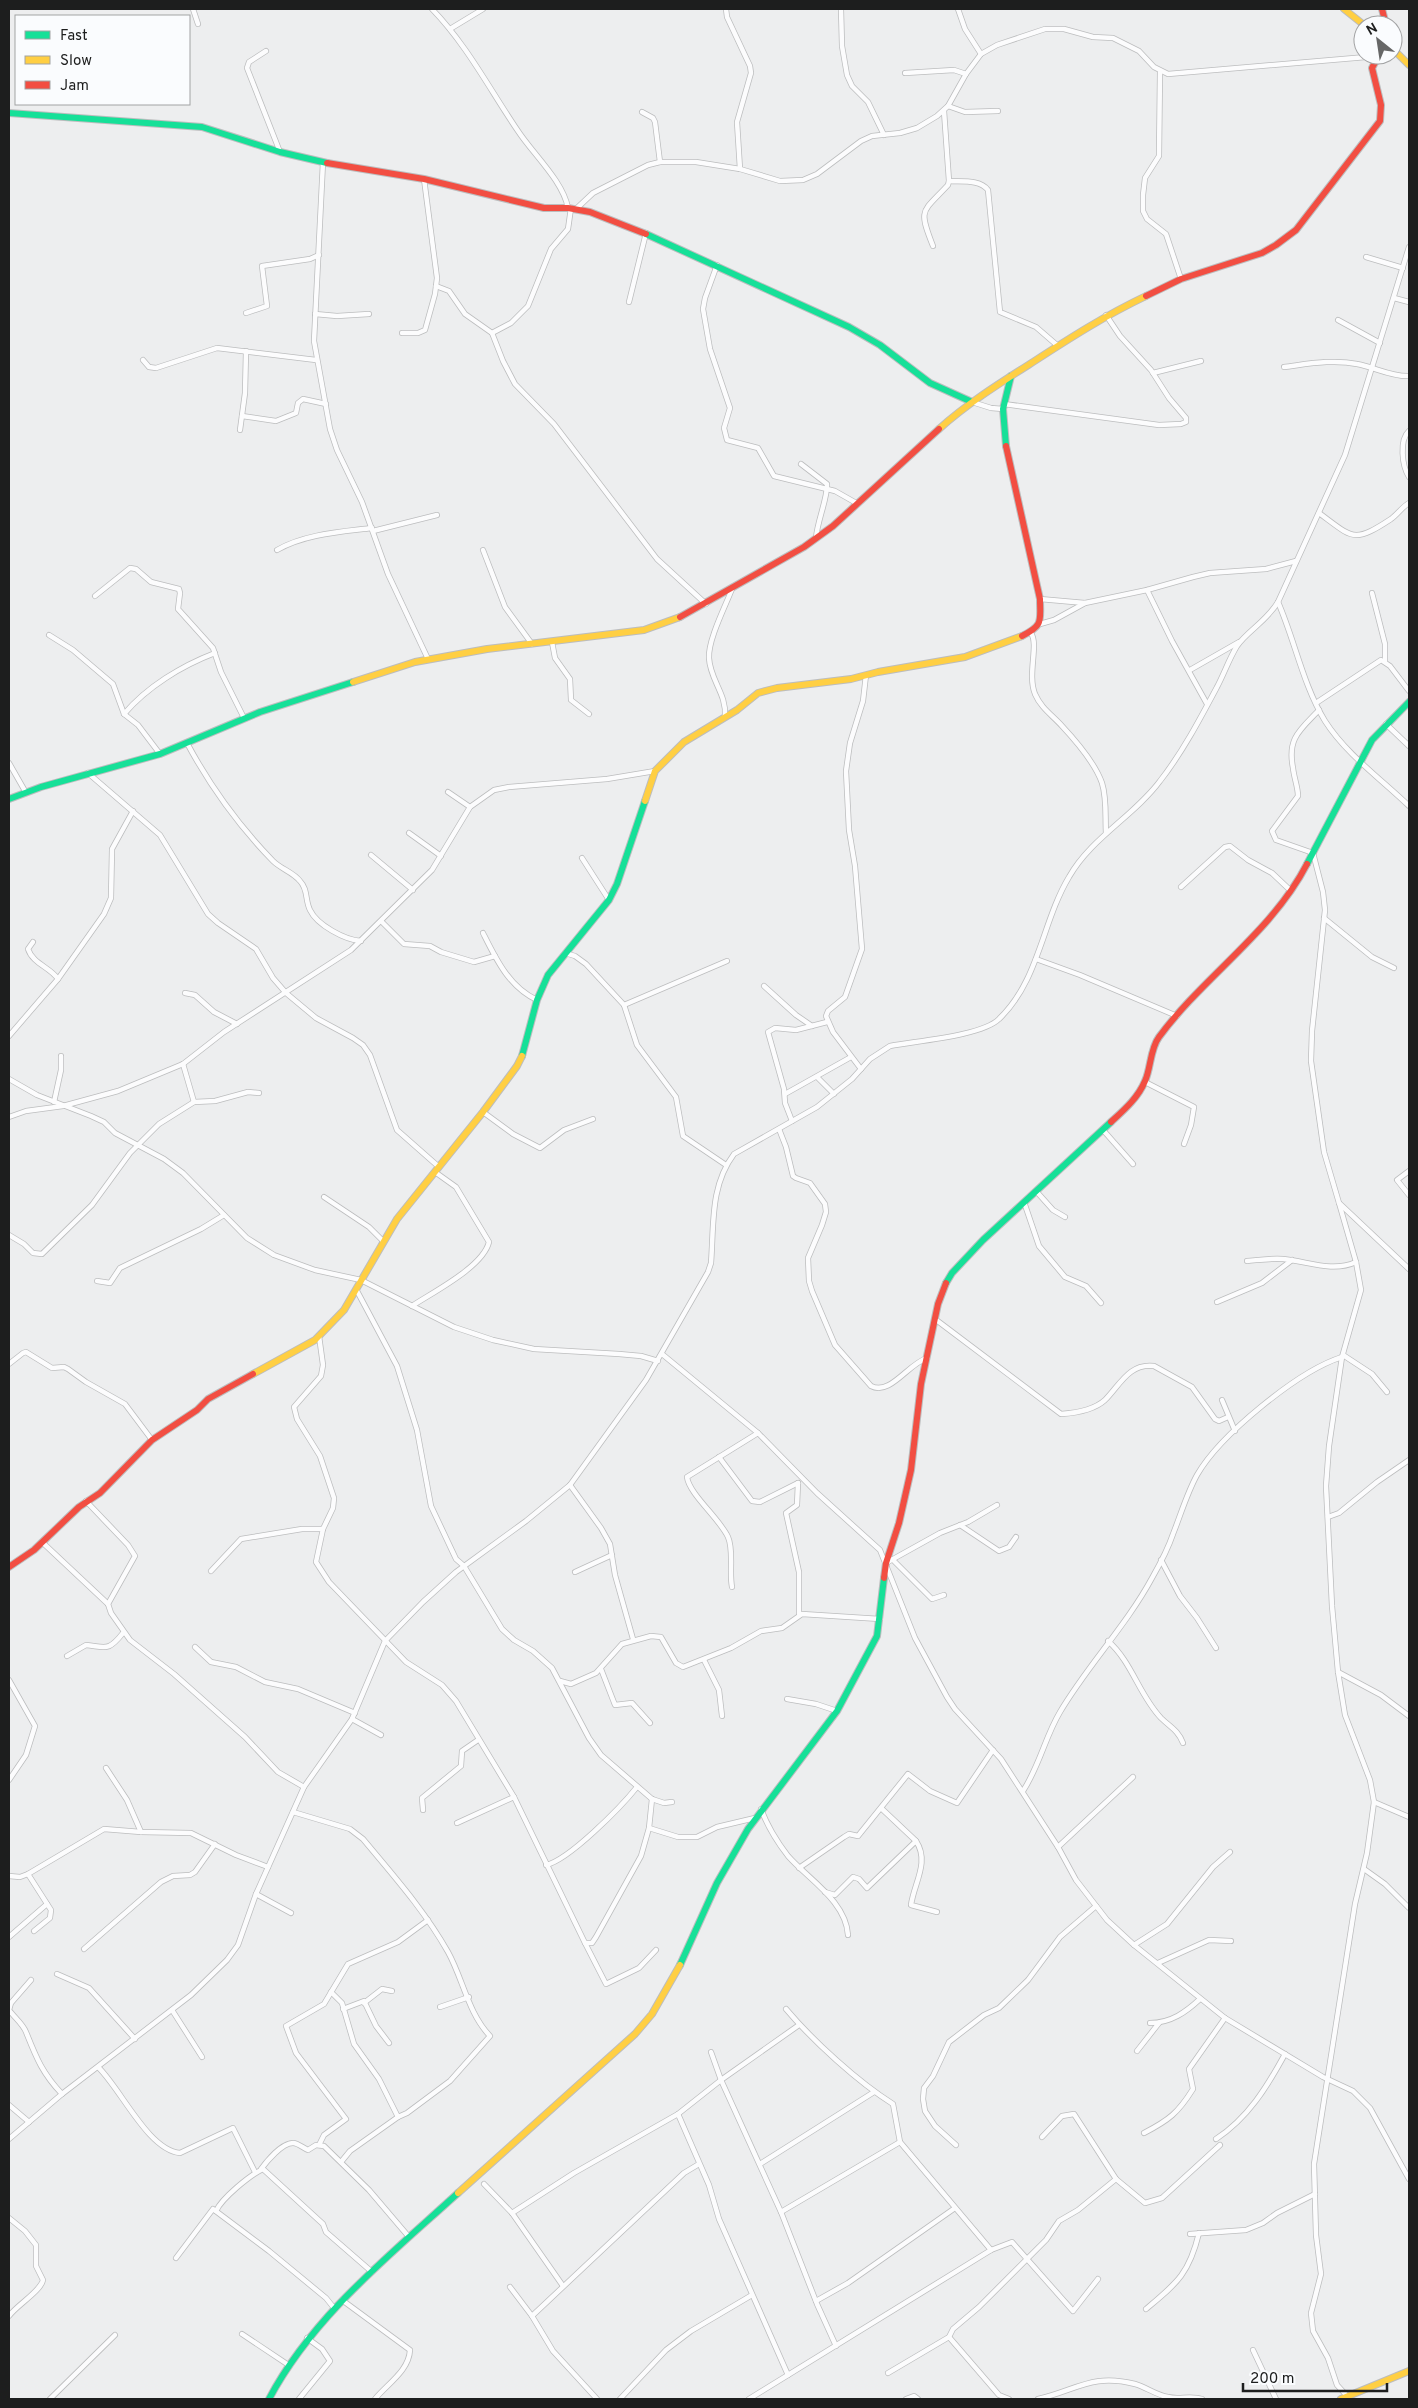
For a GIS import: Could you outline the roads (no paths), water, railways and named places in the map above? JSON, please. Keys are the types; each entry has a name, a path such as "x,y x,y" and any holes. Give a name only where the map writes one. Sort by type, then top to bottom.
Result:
{"street":[{"path":"194,9 198,24"},
{"path":"432,9 450,29 535,157 561,188 572,208 568,229 551,249 528,306 512,323 492,333"},
{"path":"450,29 483,9"},
{"path":"726,9 727,17 750,66 751,73 737,122 740,170"},
{"path":"841,9 842,46 847,75 852,86 868,102 884,135"},
{"path":"958,9 965,29 982,54"},
{"path":"572,208 648,165 660,162 696,162 740,170 780,181 798,181 817,174 861,141 872,136 900,133 917,128 944,111 966,74 982,54 997,45 1045,30 1064,29 1093,37 1113,38 1139,51 1160,72 1179,74 1353,58"},
{"path":"266,51 249,62 247,68 280,152"},
{"path":"9,799 25,791 160,754 244,718 428,659 656,627 706,604 816,538 858,504 944,424 972,402 1106,315 1181,279 1262,253 1276,246 1296,230 1375,130 1381,119 1382,110 1372,70 1373,65"},
{"path":"905,73 954,70 966,74"},
{"path":"1160,72 1159,156 1145,178 1142,195 1143,211 1147,219 1166,234 1181,279"},
{"path":"948,106 965,112 998,111"},
{"path":"933,246 923,221 924,211 948,185 949,181 944,111"},
{"path":"642,112 653,118 655,122 660,162"},
{"path":"9,113 202,127 280,152 324,162 424,179 544,208 572,208 590,212 646,233 849,327 880,345 930,382 972,402 991,408 1003,406 1159,425 1186,422 1186,418 1169,398 1153,373 1120,336 1106,315"},
{"path":"324,162 315,314 314,341 316,360 337,450 359,494 388,574 428,659"},
{"path":"402,333 418,333 425,330 436,286 429,209 424,179"},
{"path":"949,181 975,183 988,190 1000,312 1036,327 1058,346"},
{"path":"584,200 590,212"},
{"path":"629,302 646,233"},
{"path":"1190,670 1241,641 1265,621 1278,602 1345,456 1409,246"},
{"path":"246,313 267,306 262,266 310,259 319,255"},
{"path":"1366,256 1403,268"},
{"path":"717,265 703,309 710,349 730,408 724,428 727,440 758,448 774,476 828,489 845,495 858,504"},
{"path":"436,286 448,291 465,314 492,333 515,384 554,424 657,559 706,604"},
{"path":"1394,298 1409,302"},
{"path":"315,314 337,316 369,314"},
{"path":"1338,320 1380,343"},
{"path":"143,360 149,367 156,368 217,348 316,360"},
{"path":"240,430 245,393 246,352"},
{"path":"1153,373 1201,361"},
{"path":"1284,367 1332,362 1372,368 1400,377 1409,376"},
{"path":"1011,376 1003,406 1010,468 1040,599 1040,624"},
{"path":"242,416 276,421 296,413 298,402 303,399 326,404"},
{"path":"1409,431 1405,436 1403,445 1404,467 1409,477"},
{"path":"801,464 827,484 828,489 821,509 816,538"},
{"path":"1319,513 1348,534 1355,536 1362,535 1392,518 1409,503"},
{"path":"277,550 294,542 325,534 372,529 437,515"},
{"path":"483,550 505,607 532,644"},
{"path":"9,1567 42,1542 86,1501 100,1493 152,1440 197,1410 208,1399 319,1336 344,1310 357,1291 382,1241 397,1219 483,1112 521,1058 537,1000 548,975 609,900 617,884 655,772 684,742 766,690 851,679 965,657 1031,633 1040,624 1054,620 1085,603 1147,590 1210,573 1266,569 1296,561"},
{"path":"95,596 130,568 136,569 151,582 175,587 180,591 178,609 210,644 221,672 244,718"},
{"path":"725,717 725,700 712,670 709,657 713,639 732,589"},
{"path":"1147,590 1172,641 1190,670 1207,704"},
{"path":"1372,593 1385,644 1385,661 1409,691"},
{"path":"1040,599 1085,603"},
{"path":"1278,602 1319,710 1341,743 1409,806"},
{"path":"1031,633 1034,640 1030,673 1035,694 1042,706 1076,743 1098,775 1104,797 1106,833"},
{"path":"49,635 73,650 113,684 124,714 138,725 160,754"},
{"path":"9,2139 62,2094 172,2010 219,1969 238,1945 256,1894 304,1787 352,1719 385,1641 423,1602 464,1566 526,1522 570,1485 658,1361 708,1272 711,1263 716,1187 726,1165 741,1149 779,1129 834,1094 870,1059 890,1046 964,1033 990,1025 999,1019 1015,1000 1036,959 1053,908 1069,877 1106,833 1160,782 1207,704 1241,641"},
{"path":"552,642 555,658 570,679 571,700 589,714"},
{"path":"124,714 140,695 198,660 215,654"},
{"path":"1316,703 1377,661 1385,661"},
{"path":"860,1069 827,1022 826,1016 828,1011 845,996 850,988 862,949 846,771 850,743 863,701 866,675"},
{"path":"269,2399 287,2364 334,2308 409,2237 635,2034 652,2014 679,1968 717,1883 761,1809 810,1749 837,1711 877,1636 886,1563 899,1523 911,1470 918,1404 943,1288 952,1273 1024,1202 1131,1102 1145,1082 1157,1039 1226,962 1262,928 1291,891 1372,740 1409,702"},
{"path":"1313,853 1276,840 1272,831 1298,796 1291,756 1293,742 1298,732 1319,710"},
{"path":"1386,724 1409,746"},
{"path":"187,743 220,799 273,862 294,875 304,885 310,910 314,915 341,934 361,941"},
{"path":"9,763 25,791"},
{"path":"9,1117 26,1111 63,1106 118,1091 183,1064 237,1024 336,962 361,941 432,870 470,807 494,790 608,779 655,772"},
{"path":"88,773 160,835 208,914 256,949 273,978 286,993 316,1018 353,1038 363,1046 370,1056 397,1130 456,1187 489,1242 488,1248 477,1262 412,1306"},
{"path":"448,792 470,807"},
{"path":"9,1036 58,979 109,905 112,849 133,811"},
{"path":"409,834 441,856"},
{"path":"1181,887 1225,847 1230,846 1248,860 1272,873 1291,891"},
{"path":"1313,853 1324,892 1324,918 1312,1031 1311,1061 1324,1152 1356,1262 1361,1290 1343,1356 1329,1446 1326,1486 1332,1606 1338,1672 1346,1715 1370,1780 1374,1802 1364,1869 1354,1904 1314,2164 1316,2235 1321,2274 1314,2296 1311,2322 1328,2358 1343,2399 1409,2371"},
{"path":"371,855 413,890"},
{"path":"582,858 609,900"},
{"path":"1324,918 1372,957 1394,968"},
{"path":"381,921 404,944 430,946 441,952 474,962 494,956"},
{"path":"483,933 494,956 514,986 524,994 537,1000"},
{"path":"34,942 28,949 34,960 54,972 58,979"},
{"path":"565,953 576,956 586,964 624,1004 637,1045 676,1097 683,1136 726,1165"},
{"path":"1036,959 1080,975 1177,1016"},
{"path":"624,1004 728,961"},
{"path":"764,986 796,1015 812,1026"},
{"path":"185,993 195,995 214,1012 237,1024"},
{"path":"792,1121 785,1103 785,1094 768,1032 774,1028 796,1030 827,1022"},
{"path":"54,1102 61,1070 61,1056"},
{"path":"785,1094 851,1057"},
{"path":"183,1064 194,1102"},
{"path":"817,1077 834,1094"},
{"path":"9,1079 54,1102 104,1122 114,1133 164,1159 183,1173 247,1238 274,1255 315,1270 361,1280 454,1326 493,1340 534,1349 642,1356 658,1361"},
{"path":"1145,1082 1194,1108 1191,1125 1184,1144"},
{"path":"9,1235 24,1244 33,1253 42,1254 92,1205 130,1153 153,1128 194,1102 215,1101 248,1092 259,1093"},
{"path":"483,1112 513,1134 540,1148 564,1130 593,1119"},
{"path":"779,1129 786,1147 793,1176 810,1183 825,1204 826,1212 810,1251 808,1268 812,1291 835,1345 871,1386 877,1389 886,1388 914,1364 927,1358"},
{"path":"1103,1130 1133,1164"},
{"path":"1409,1171 1397,1180 1409,1195"},
{"path":"1036,1191 1053,1210 1065,1217"},
{"path":"324,1197 362,1222 382,1241"},
{"path":"1024,1202 1039,1246 1065,1277 1086,1286 1101,1303"},
{"path":"1338,1203 1409,1269"},
{"path":"97,1281 110,1283 120,1268 201,1229 224,1215"},
{"path":"1247,1261 1270,1258 1330,1267 1356,1262"},
{"path":"1217,1302 1262,1283 1292,1260"},
{"path":"357,1291 397,1366 417,1430 431,1506 456,1559 464,1566 502,1629 514,1640 538,1655 552,1668 594,1747 612,1766 652,1799 664,1803 672,1802"},
{"path":"935,1319 1061,1414 1087,1410 1097,1405 1104,1400 1125,1376 1139,1368 1154,1366 1192,1387 1215,1419 1219,1420 1228,1417"},
{"path":"319,1336 322,1370 320,1376 294,1407 297,1419 320,1456 332,1487 334,1502 323,1529 316,1556 320,1569 329,1582 406,1662 442,1685 456,1701 514,1797 606,1984 639,1968 656,1950"},
{"path":"9,1364 26,1352 52,1368 64,1367 68,1369 86,1382 125,1404 152,1440"},
{"path":"662,1354 758,1433 803,1479 875,1544 886,1563 915,1638 930,1669 955,1709 993,1750 1023,1790 1058,1846 1076,1880 1113,1926 1225,2018 1327,2079 1353,2091 1370,2108 1409,2179"},
{"path":"1343,1356 1372,1374 1387,1392"},
{"path":"1023,1790 1032,1777 1059,1714 1108,1641 1130,1614 1161,1560 1197,1475 1207,1460 1235,1431 1291,1385 1330,1361 1343,1356"},
{"path":"1222,1400 1235,1431"},
{"path":"732,1587 729,1539 687,1478 758,1433"},
{"path":"719,1457 752,1501 760,1502 803,1479"},
{"path":"1328,1517 1339,1513 1377,1482 1409,1460"},
{"path":"798,1483 797,1505 786,1513 799,1572 799,1614"},
{"path":"570,1485 601,1528 610,1544 615,1575 633,1639"},
{"path":"86,1501 128,1545 134,1556 108,1604"},
{"path":"886,1563 940,1533 960,1525 997,1505"},
{"path":"960,1525 1000,1551 1009,1547 1016,1537"},
{"path":"212,1571 241,1539 302,1529 323,1529"},
{"path":"42,1542 84,1579 108,1604 111,1614 130,1640 174,1674 245,1737 278,1772 304,1787"},
{"path":"575,1572 612,1555"},
{"path":"893,1560 932,1599 944,1595"},
{"path":"1161,1560 1180,1596 1216,1648"},
{"path":"559,1680 571,1684 596,1673 614,1650 633,1639 651,1636 661,1637 680,1666 689,1666 731,1648 755,1633 782,1628 799,1614 841,1615 880,1619"},
{"path":"67,1656 86,1645 98,1648 108,1647 124,1632"},
{"path":"1108,1641 1124,1659 1161,1718 1176,1730 1183,1743"},
{"path":"194,1647 211,1662 232,1665 266,1682 298,1689 355,1713"},
{"path":"704,1660 719,1690 722,1716"},
{"path":"601,1668 615,1705 632,1702 650,1723"},
{"path":"1338,1672 1381,1695 1409,1716"},
{"path":"9,1680 35,1726 26,1755 9,1780"},
{"path":"787,1699 816,1704 837,1711"},
{"path":"352,1719 381,1734"},
{"path":"423,1810 422,1798 458,1770 462,1764 462,1752 478,1740"},
{"path":"799,1868 849,1834 858,1836 908,1774 930,1791 957,1803 993,1750"},
{"path":"106,1768 127,1800 141,1832"},
{"path":"1058,1846 1133,1777"},
{"path":"546,1865 565,1857 621,1806 637,1787"},
{"path":"457,1823 514,1797"},
{"path":"585,1943 592,1943 596,1937 637,1863 648,1828 652,1799"},
{"path":"1374,1802 1409,1817"},
{"path":"881,1808 916,1840 921,1851 921,1867 911,1905 937,1912"},
{"path":"761,1809 786,1854 825,1892 843,1918 848,1934"},
{"path":"293,1812 356,1832 428,1920 449,1953 478,2022 490,2036 485,2044 463,2064 450,2081 407,2113 398,2117 350,2151 341,2162"},
{"path":"648,1828 678,1837 698,1837 717,1827 756,1818"},
{"path":"9,1876 20,1877 28,1874 80,1845 100,1830 191,1833 268,1867"},
{"path":"825,1892 835,1895 853,1877 859,1879 867,1888 916,1840"},
{"path":"84,1949 161,1882 173,1876 190,1875 195,1872 214,1844"},
{"path":"1134,1945 1167,1924 1213,1867 1230,1852"},
{"path":"1364,1869 1385,1884 1409,1908"},
{"path":"28,1874 52,1914 34,1931"},
{"path":"256,1894 292,1913"},
{"path":"9,1936 47,1904"},
{"path":"956,2145 935,2126 925,2111 923,2099 924,2088 933,2076 949,2042 984,2015 999,2008 1028,1980 1060,1937 1096,1906"},
{"path":"319,2146 324,2135 346,2119 296,2053 286,2026 324,2004 348,1964 398,1942 428,1920"},
{"path":"1158,1963 1209,1940 1231,1941"},
{"path":"57,1974 89,1988 135,2039"},
{"path":"31,1980 11,2003 9,2010 26,2032 31,2049 44,2072 62,2094"},
{"path":"343,2009 364,2003 382,1989 392,1991"},
{"path":"331,1992 338,1998 343,2009 354,2044 378,2079 398,2117"},
{"path":"440,2007 469,1997"},
{"path":"1150,2022 1159,2023 1181,2014 1200,1999"},
{"path":"364,2003 376,2026 390,2043"},
{"path":"786,2009 799,2025 874,2092 893,2104 900,2142 991,2250"},
{"path":"172,2010 202,2057"},
{"path":"1144,2134 1168,2121 1179,2111 1193,2089 1189,2069 1225,2018"},
{"path":"1137,2052 1159,2023"},
{"path":"512,2213 574,2173 678,2114 721,2080 799,2025"},
{"path":"711,2052 721,2080 781,2212 836,2346"},
{"path":"1216,2139 1252,2108 1266,2090 1285,2054"},
{"path":"98,2068 108,2077 148,2132 171,2152 180,2153 233,2128 258,2171"},
{"path":"760,2164 874,2092"},
{"path":"9,2105 29,2122"},
{"path":"678,2114 709,2185 719,2219 788,2375"},
{"path":"1042,2137 1062,2116 1074,2114 1116,2179 1145,2203 1162,2198 1220,2145"},
{"path":"216,2211 218,2206 266,2162 289,2143 295,2142 308,2150 324,2146 399,2223 409,2237"},
{"path":"781,2212 900,2142"},
{"path":"532,2316 684,2173 699,2164"},
{"path":"258,2171 263,2169 274,2178 323,2224 326,2232 372,2272"},
{"path":"888,2373 949,2337 953,2329 979,2307 1046,2240 1059,2221 1078,2210 1116,2179"},
{"path":"484,2184 512,2213 563,2286"},
{"path":"1190,2234 1236,2231 1255,2227 1276,2213 1315,2194"},
{"path":"816,2301 848,2283 955,2208"},
{"path":"176,2258 213,2209 269,2250 326,2298 334,2308"},
{"path":"9,2218 25,2231 36,2245 36,2266 43,2280 41,2287 17,2306 9,2316"},
{"path":"1146,2309 1172,2287 1190,2266 1199,2234"},
{"path":"750,2399 991,2250 1012,2242 1073,2311 1098,2279"},
{"path":"510,2287 532,2316 553,2351 597,2399"},
{"path":"620,2399 666,2350 691,2331 752,2295"},
{"path":"342,2300 410,2350 410,2358 405,2367 375,2399"},
{"path":"242,2334 287,2364"},
{"path":"50,2399 115,2335"},
{"path":"949,2337 998,2396 1009,2399"},
{"path":"299,2399 330,2362 322,2349 307,2338"},
{"path":"1253,2350 1276,2399"},
{"path":"1038,2399 1080,2384 1103,2380 1134,2384 1168,2397 1186,2396 1202,2399"},
{"path":"906,2399 914,2396 918,2399"}]}
